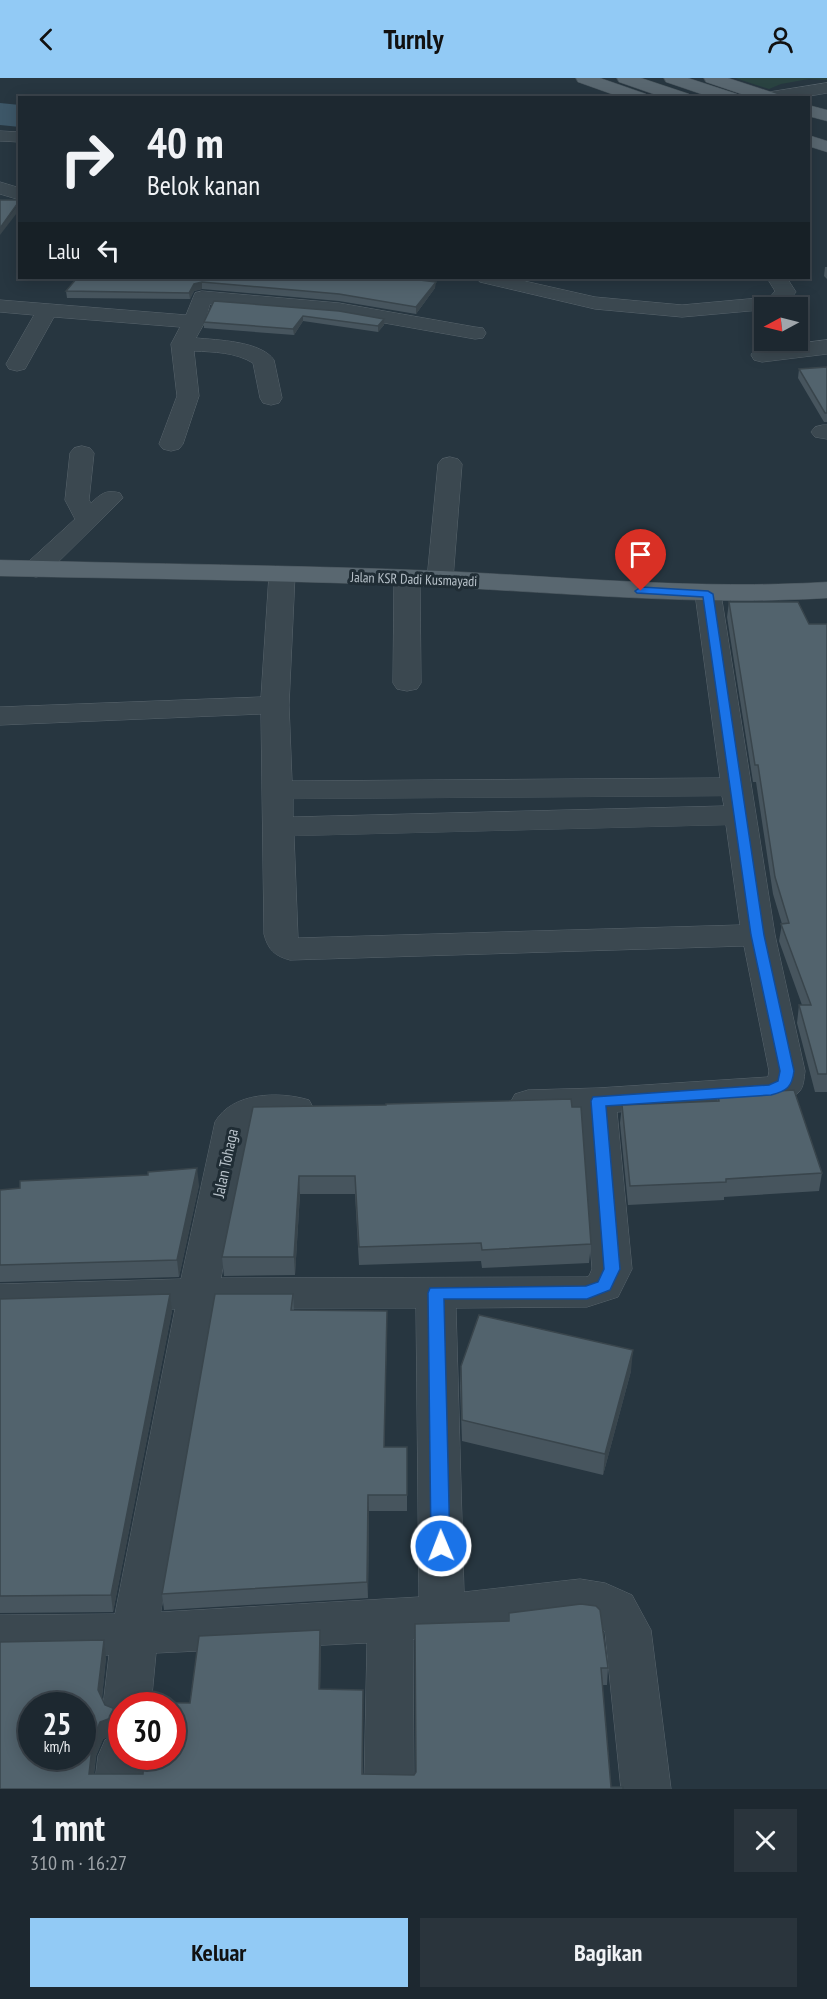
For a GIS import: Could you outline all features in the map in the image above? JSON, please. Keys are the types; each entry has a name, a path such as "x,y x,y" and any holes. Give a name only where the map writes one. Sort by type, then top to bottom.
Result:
{"main road":[{"path":"584,78 634,96"},
{"path":"625,78 677,96"},
{"path":"672,78 723,96"},
{"path":"712,78 767,96"},
{"path":"810,111 827,116"},
{"path":"810,125 827,130"},
{"path":"810,141 827,147"},
{"path":"810,157 827,162"},
{"name":"Jalan KSR Dadi Kusmayadi","path":"0,568 440,579 708,594 765,594 827,590"}],"street":[{"path":"776,96 827,88"},
{"path":"0,136 18,137"},
{"path":"0,188 18,193"},
{"path":"491,279 595,303 682,310 776,303 786,292 778,279"},
{"path":"171,444 188,396 182,344 194,322 205,287 475,333"},
{"path":"0,306 194,322"},
{"path":"17,364 47,310"},
{"path":"182,344 226,349 263,360 271,398"},
{"path":"762,355 827,347"},
{"path":"82,453 77,500 88,520"},
{"path":"440,579 450,464"},
{"path":"36,569 111,498"},
{"path":"282,575 275,705 283,944 290,949 758,935"},
{"path":"407,579 407,683"},
{"path":"491,1104 598,1101 771,1090 785,1084 787,1071 758,935 708,594"},
{"path":"0,716 275,705"},
{"path":"277,790 738,801"},
{"path":"278,827 738,801"},
{"path":"0,1299 198,1294 587,1292 604,1286 612,1269 598,1101"},
{"name":"Jalan Tohaga","path":"198,1294 233,1122 238,1114 252,1110 324,1108"},
{"path":"436,1293 442,1615"},
{"path":"128,1692 134,1634 198,1294"},
{"path":"0,1636 134,1634 390,1622 580,1599 601,1600 617,1609 628,1630 646,1789"},
{"path":"389,1789 390,1622"},
{"path":"119,1789 121,1770"}],"green space":[{"path":"735,78 827,78 827,80 809,79 781,84 769,89"}],"building":[{"path":"0,200 18,200 18,203 0,228"},
{"path":"76,279 411,279 436,282 416,307 339,294 202,282 194,284 189,293 66,291"},
{"path":"214,301 339,311 384,319 378,326 303,316 293,329 204,322"},
{"path":"827,367 827,413 825,413 799,369"},
{"path":"729,602 798,602 809,624 827,624 827,1074 818,1074 799,1005 811,1005 781,924 789,923 775,877"},
{"path":"794,1090 822,1173 726,1179 726,1182 630,1186 622,1105 719,1101 718,1095"},
{"path":"571,1099 572,1107 581,1107 591,1244 482,1250 481,1243 359,1247 355,1176 299,1176 294,1257 222,1257 253,1107"},
{"path":"197,1168 177,1260 0,1265 0,1190 20,1188 20,1181 148,1175 148,1172"},
{"path":"170,1294 111,1595 0,1596 0,1299"},
{"path":"215,1294 293,1294 291,1310 387,1311 384,1447 407,1447 407,1495 368,1495 367,1582 162,1594"},
{"path":"479,1315 633,1350 605,1454 462,1420 461,1366"},
{"path":"581,1604 596,1606 600,1610 608,1668 601,1668 611,1787 623,1787 623,1789 0,1789 0,1642 104,1640 98,1690 105,1705 108,1706 108,1719 100,1722 96,1732 96,1692 18,1692 18,1770 89,1770 89,1774 143,1774 143,1770 186,1770 186,1703 190,1703 199,1636 320,1630 319,1689 363,1690 362,1774 414,1775 416,1772 415,1624 509,1621 509,1613"}],"waterway":[{"path":"0,114 18,116"}],"route":[{"path":"441,1546 436,1293 587,1292 604,1286 612,1269 598,1101 771,1090 785,1084 787,1071 758,935 708,594 641,591"}]}
